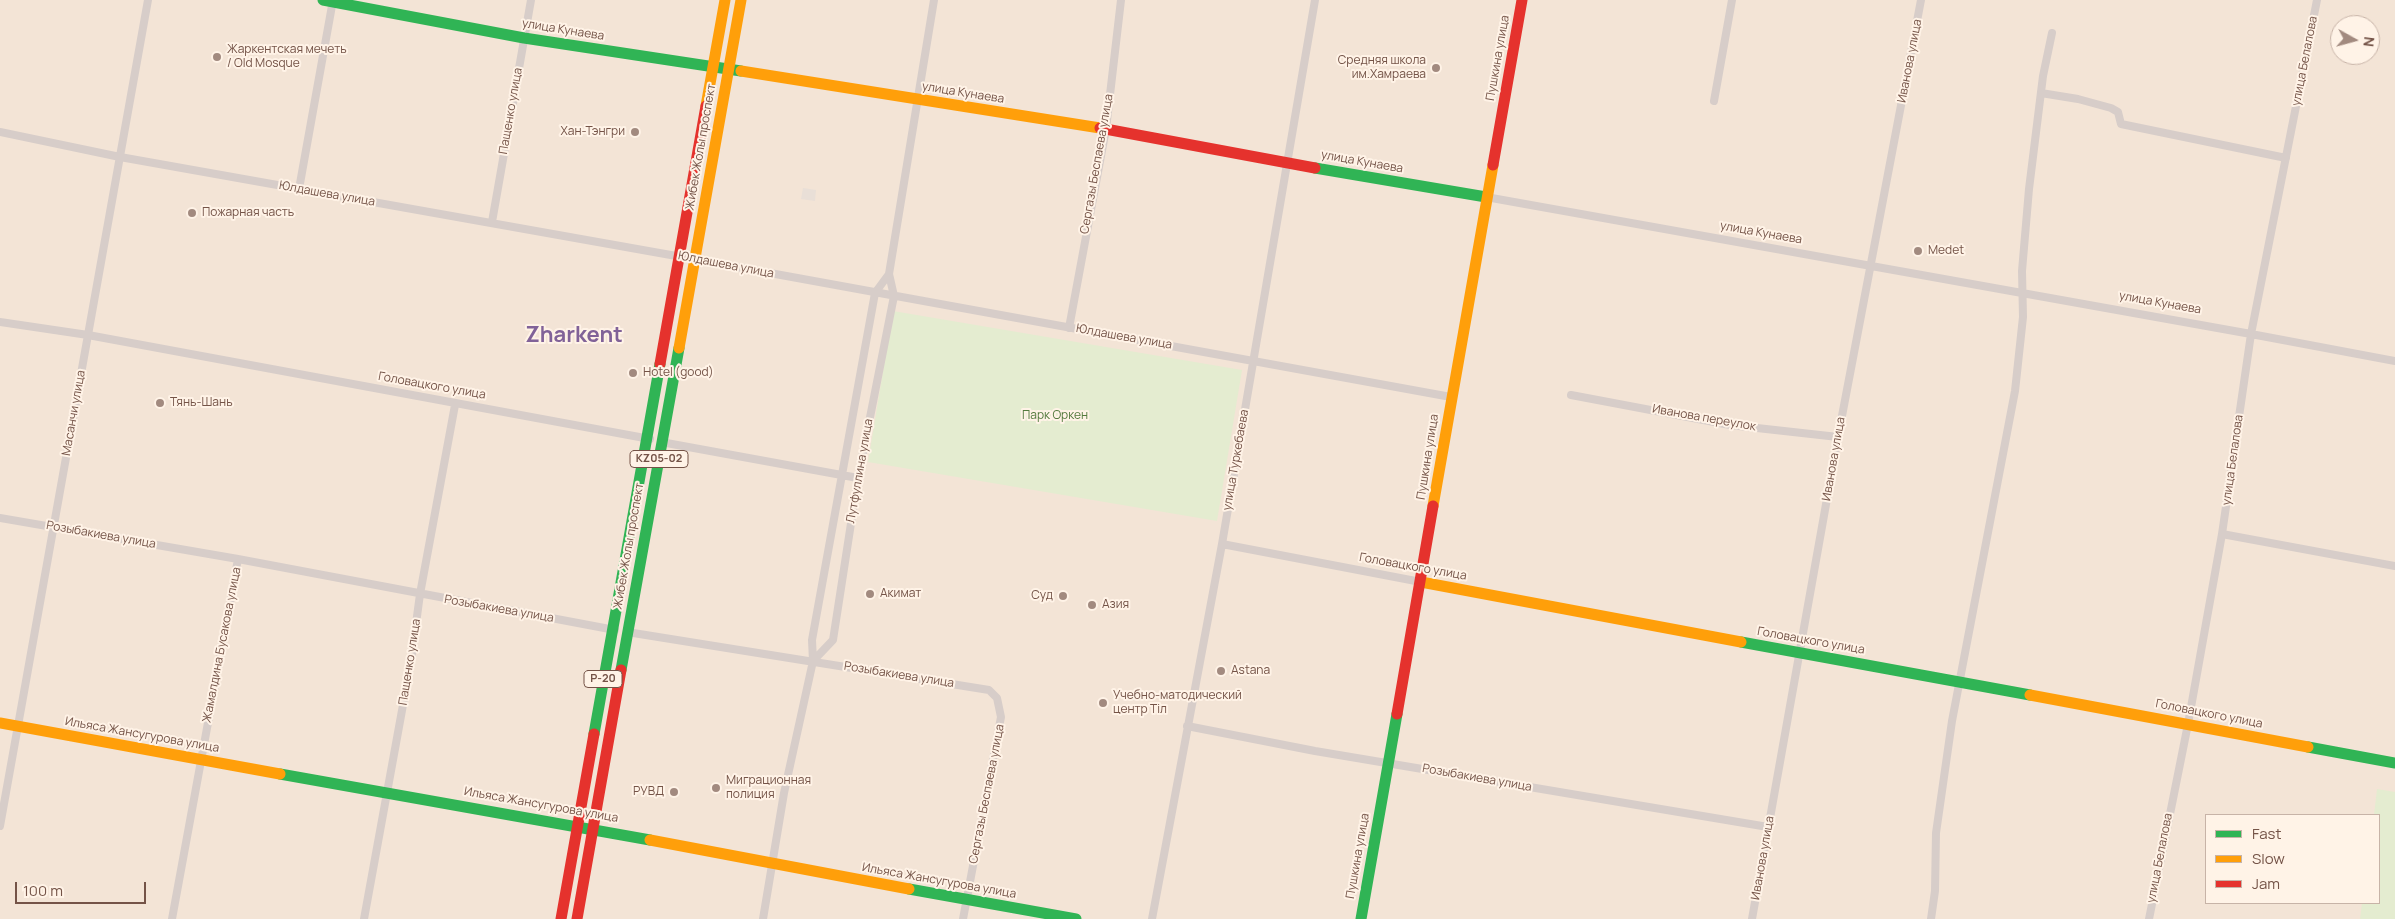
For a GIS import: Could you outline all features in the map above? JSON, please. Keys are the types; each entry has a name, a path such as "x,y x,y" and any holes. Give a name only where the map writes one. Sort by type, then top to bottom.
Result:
{"main road":[{"name":"Жибек Жолы проспект","path":"561,919 725,0"},
{"name":"Жибек Жолы проспект","path":"577,919 741,0"},
{"name":"Пушкина улица","path":"1361,919 1421,582 1451,396 1522,0"},
{"name":"улица Кунаева","path":"330,1 524,38 729,68 916,100 1106,129 1286,163 1486,197"},
{"name":"Головацкого улица","path":"1421,582 2395,763"},
{"name":"Ильяса Жансугурова улица","path":"0,723 577,825 771,864 1076,919"}],"street":[{"name":"Масанчи улица","path":"0,826 148,0"},
{"name":"Пащенко улица","path":"492,222 531,0"},
{"name":"Лутфуллина улица","path":"813,661 833,640 858,478 894,296 889,274 916,100 934,0"},
{"name":"Сергазы Беспаева улица","path":"1069,328 1106,129 1121,0"},
{"name":"улица Туркебаева","path":"1152,919 1222,544 1314,0"},
{"path":"1714,101 1732,0"},
{"name":"Иванова улица","path":"1752,919 1838,436 1922,0"},
{"name":"улица Белалова","path":"2149,919 2188,724 2222,534 2251,334 2317,0"},
{"path":"299,189 330,1"},
{"path":"1931,919 1936,833 1960,681 2015,391 2023,317 2022,292 2029,189 2041,93 2052,33"},
{"path":"2041,93 2085,100 2111,108 2118,112 2121,124 2286,158"},
{"name":"Юлдашева улица","path":"0,132 120,157 492,222 1451,396"},
{"name":"улица Кунаева","path":"1486,197 2022,292 2395,362"},
{"name":"Лутфуллина улица","path":"763,919 784,793 813,661 812,640 875,293 889,274"},
{"name":"Головацкого улица","path":"0,322 88,336 858,478"},
{"name":"Иванова переулок","path":"1571,395 1730,425 1838,436"},
{"name":"Пащенко улица","path":"364,919 411,661 420,594 455,405"},
{"name":"Розыбакиева улица","path":"0,518 238,559 628,632 989,690 997,698"},
{"path":"2222,534 2395,566"},
{"name":"Головацкого улица","path":"1222,544 1421,582"},
{"name":"Жамалдина Бусакова улица","path":"172,919 238,559"},
{"name":"Сергазы Беспаева улица","path":"963,919 1001,717 997,698"},
{"name":"Розыбакиева улица","path":"1187,726 1388,763 1768,827"}],"shaded area":[{"path":"0,0 2395,0 2395,919 0,919"},
{"path":"803,188 816,190 815,201 801,199"}],"green space":[{"name":"Парк Оркен","path":"893,311 1242,370 1217,521 868,462"},
{"path":"2377,789 2395,792 2395,919 2360,919 2362,904 2380,904 2380,814 2374,814"}],"traffic: fast":[{"path":"323,0 524,38 741,71"},
{"path":"1315,168 1486,197"},
{"path":"621,670 679,348"},
{"path":"594,734 660,364"},
{"path":"1741,642 2030,695"},
{"path":"1361,919 1397,714"},
{"path":"2308,747 2395,763"},
{"path":"280,774 650,840"},
{"path":"909,889 1076,919"}],"traffic: slow":[{"path":"706,106 725,0"},
{"path":"679,348 741,0"},
{"path":"741,71 1100,128"},
{"path":"1433,506 1493,165"},
{"path":"1421,582 1741,642"},
{"path":"2030,695 2308,747"},
{"path":"0,723 280,774"},
{"path":"650,840 909,889"}],"traffic: jam":[{"path":"1493,165 1522,0"},
{"path":"660,364 706,106"},
{"path":"1100,128 1315,168"},
{"path":"1397,714 1433,506"},
{"path":"577,919 621,670"},
{"path":"561,919 594,734"}],"place":[{"name":"Жаркентская мечеть / Old Mosque","path":"217,57"},
{"name":"Средняя школа им.Хамраева","path":"1436,68"},
{"name":"Хан-Тэнгри","path":"635,132"},
{"name":"Пожарная часть","path":"192,213"},
{"name":"Medet","path":"1918,251"},
{"name":"Hotel (good)","path":"633,373"},
{"name":"Тянь-Шань","path":"160,403"},
{"name":"Акимат","path":"870,594"},
{"name":"Суд","path":"1063,596"},
{"name":"Азия","path":"1092,605"},
{"name":"Astana","path":"1221,671"},
{"name":"Учебно-матодический центр Тіл","path":"1103,703"},
{"name":"Миграционная полиция","path":"716,788"},
{"name":"РУВД","path":"674,792"}],"district":[{"name":"Zharkent","path":"574,336"}]}
